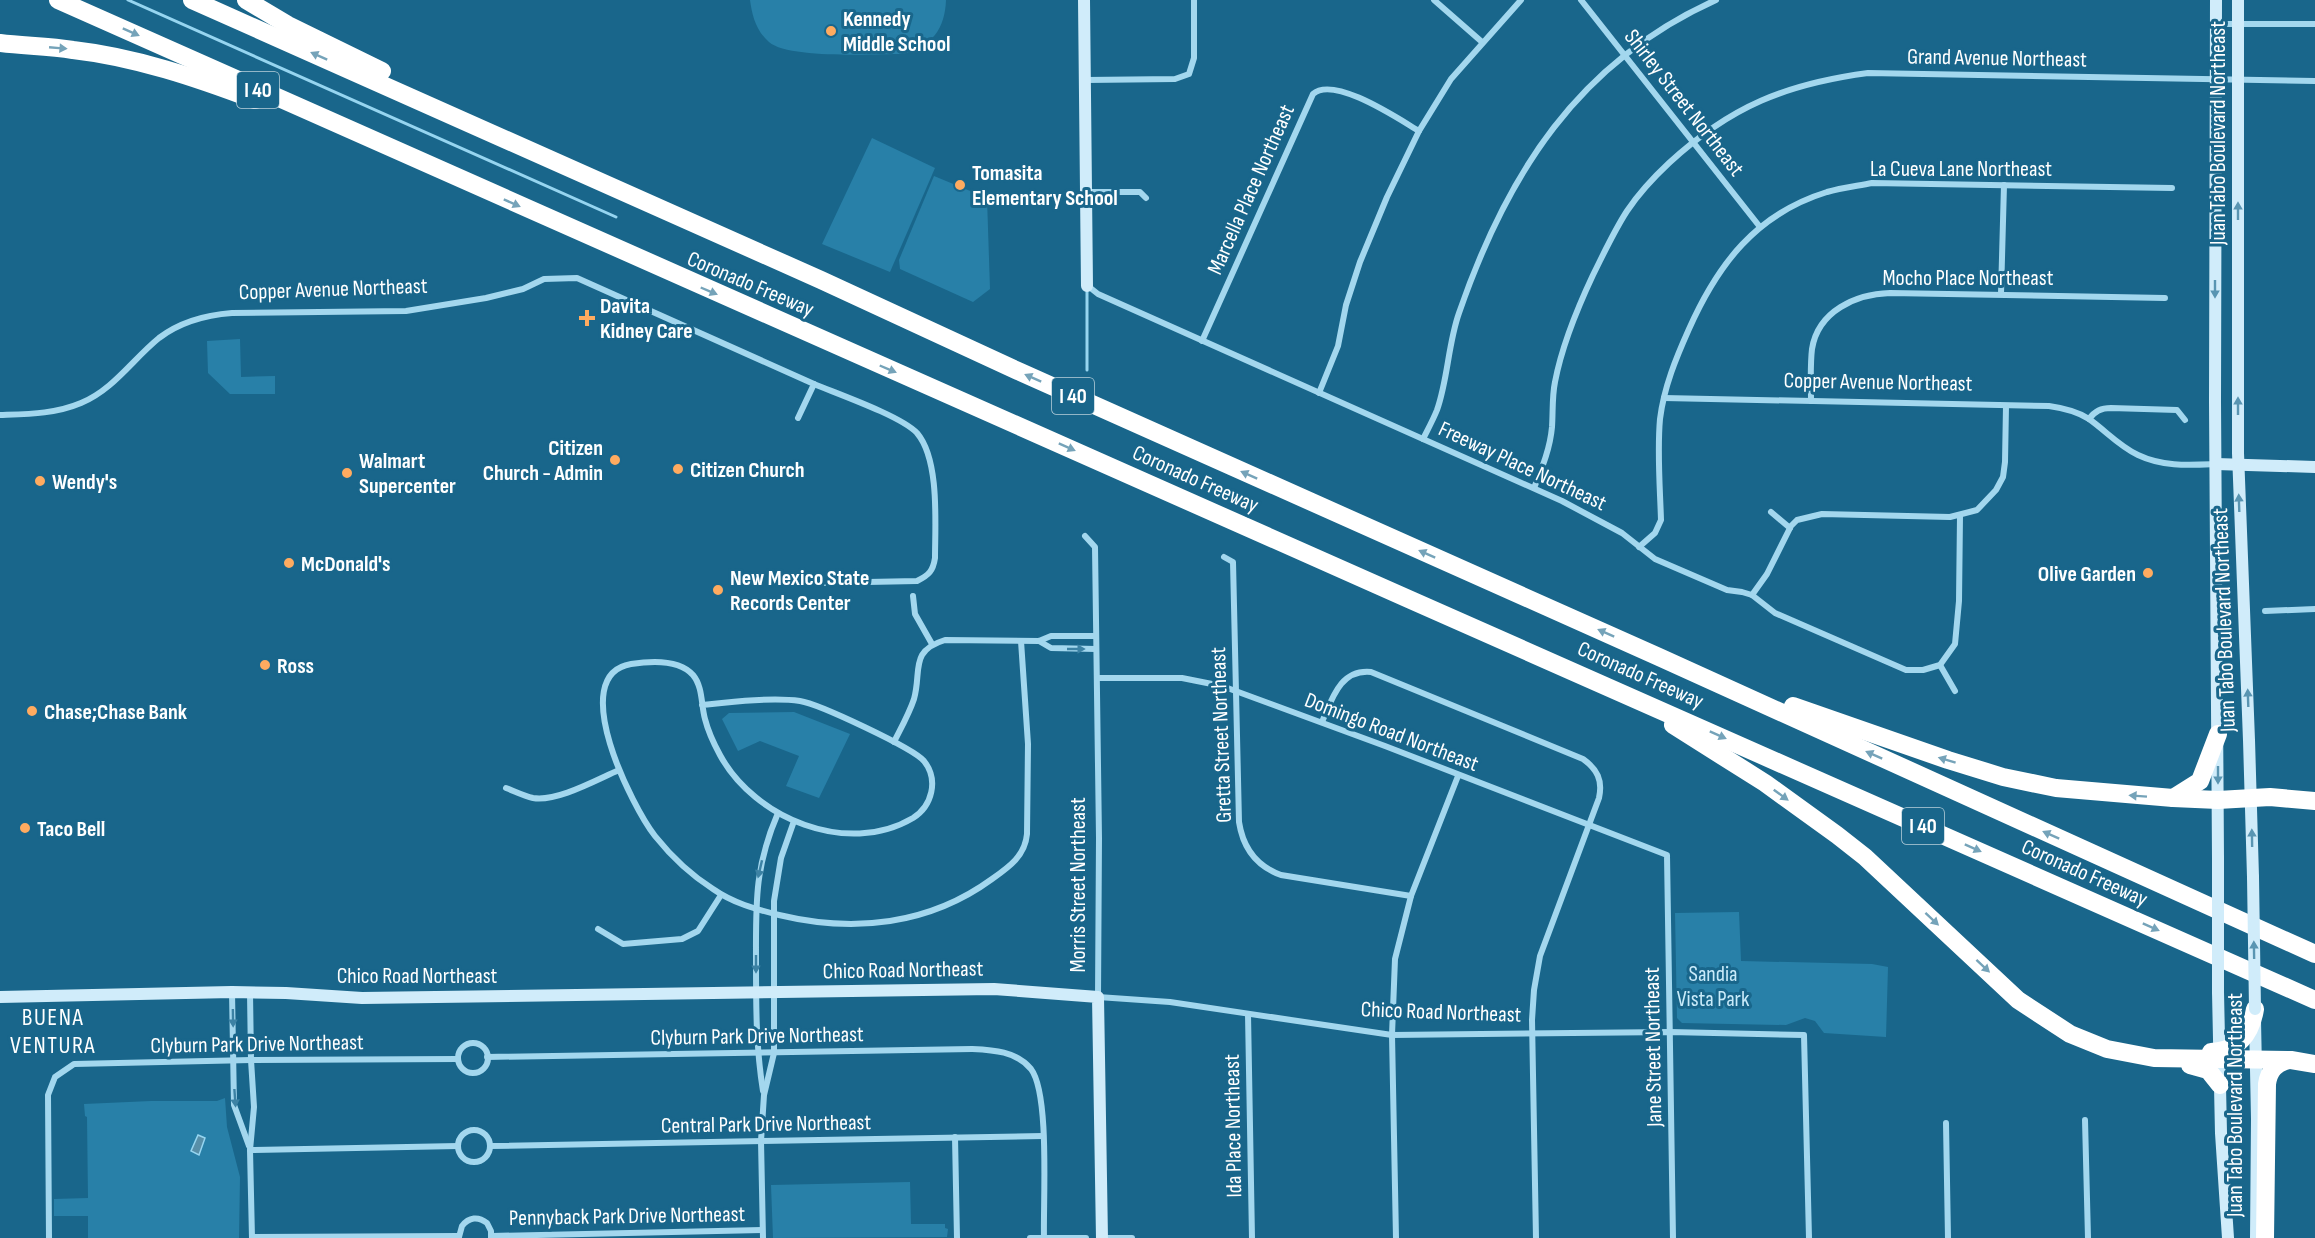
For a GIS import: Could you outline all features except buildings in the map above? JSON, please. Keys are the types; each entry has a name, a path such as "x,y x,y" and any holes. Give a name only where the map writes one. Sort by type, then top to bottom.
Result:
{"highway":[{"name":"Coronado Freeway","path":"58,0 2315,1000"},
{"name":"Coronado Freeway","path":"192,0 821,279 1018,371 1659,657 2315,954"},
{"path":"246,0 288,25 435,96 488,130"},
{"path":"2,44 76,50 177,73 239,94 459,179"},
{"path":"1530,651 1674,726 1766,783 1865,857 2011,994 2040,1016 2079,1038 2116,1051 2165,1059 2220,1056 2256,1060 2291,1060 2315,1064"},
{"path":"1659,657 1903,746 2002,777 2056,788 2174,798 2218,800 2270,797 2315,801"},
{"path":"2174,798 2200,781 2217,734"},
{"path":"2220,1056 2245,1038 2252,1024 2255,1009"},
{"path":"2040,1016 2045,1026 2088,1047 2136,1061 2200,1067 2212,1073 2220,1085"},
{"path":"2265,1238 2267,1084 2273,1068 2279,1063 2291,1060"}],"main road":[{"path":"1084,0 1088,286"},
{"name":"Juan Tabo Boulevard Northeast","path":"2216,0 2218,992 2228,1238"},
{"name":"Juan Tabo Boulevard Northeast","path":"2238,0 2238,465 2253,877 2256,1238"},
{"path":"2215,257 2238,257"},
{"name":"Copper Avenue Northeast","path":"2217,464 2315,466"},
{"name":"Chico Road Northeast","path":"0,997 232,992 362,998 994,989 1098,997"},
{"name":"Morris Street Northeast","path":"1098,997 1102,1238"}],"street":[{"path":"1086,80 1175,80 1189,74 1194,58 1194,0"},
{"path":"1434,0 1482,42"},
{"path":"1319,393 1338,346 1346,305 1360,262 1387,197 1419,131 1451,79 1521,0"},
{"name":"Shirley Street Northeast","path":"1581,0 1760,227"},
{"path":"1423,439 1437,410 1459,314 1502,210 1533,153 1590,85 1625,55 1663,28 1716,0"},
{"path":"2216,24 2315,24"},
{"name":"Grand Avenue Northeast","path":"1534,488 1545,463 1551,430 1554,383 1570,329 1589,284 1628,209 1651,180 1694,141 1726,117 1775,95 1812,82 1868,73 2315,81"},
{"name":"Marcella Place Northeast","path":"1202,341 1313,94 1317,91 1328,90 1359,98 1419,131"},
{"name":"La Cueva Lane Northeast","path":"1760,227 1814,197 1840,189 1889,182 2172,188"},
{"path":"2001,294 2004,185"},
{"path":"1087,192 1140,192 1146,198"},
{"path":"1640,547 1655,532 1661,520 1659,439 1664,398 1678,354 1708,289 1729,258 1760,227"},
{"name":"Copper Avenue Northeast","path":"0,415 45,413 82,403 104,389 158,339 181,325 206,316 242,312 406,311 486,298 523,289 544,279 577,278 904,423 916,433 922,442 930,467 935,558 929,575 917,581 818,583"},
{"name":"Freeway Place Northeast","path":"1088,286 1098,294 1534,488 1601,520 1655,559 1726,590 1752,595 1775,613 1906,670 1923,670 1940,665"},
{"name":"Mocho Place Northeast","path":"1811,401 1812,350 1815,338 1826,320 1847,303 1860,297 1876,293 2165,298"},
{"path":"798,418 814,384"},
{"name":"Copper Avenue Northeast","path":"1664,398 2066,408 2089,419 2121,446 2139,456 2161,464 2217,464"},
{"path":"1752,595 1767,574 1790,528 1797,520 1822,514 1960,516 1977,510 1996,490 2003,477 2006,405"},
{"path":"2089,419 2094,412 2102,408 2111,408 2177,410 2184,420"},
{"path":"1771,512 1790,528"},
{"path":"1955,691 1940,665 1951,652 1957,635 1960,516"},
{"name":"Morris Street Northeast","path":"1085,536 1095,547 1098,997"},
{"name":"Gretta Street Northeast","path":"1224,558 1233,562 1239,822 1242,838 1254,858 1281,875 1411,896"},
{"path":"913,596 915,614 932,644"},
{"path":"2265,611 2315,609"},
{"path":"894,742 914,700 919,659 932,644 945,640 1039,641 1051,636 1095,636"},
{"path":"702,705 729,702 802,702 913,751 922,759 931,776 932,793 927,805 909,820 879,830 847,833 794,821 751,796 729,770 712,738 702,705 700,687 695,677 687,669 668,663 632,664 618,669 609,677 604,688 607,731 619,770 632,800 655,836 673,857 721,895 774,914 845,926 879,924 915,917 956,902 976,891 1004,871 1019,857 1024,848 1027,834 1028,744 1021,641"},
{"path":"1039,641 1051,648 1096,649"},
{"path":"1322,722 1336,691 1344,680 1358,672 1377,674 1583,759 1599,776 1601,786 1599,798 1540,956 1533,1001 1536,1238"},
{"name":"Domingo Road Northeast","path":"1097,678 1182,678 1236,690 1666,855"},
{"path":"506,788 532,798 546,798 560,795 619,770"},
{"path":"1396,1238 1392,1035 1395,959 1411,896 1458,776"},
{"path":"764,1095 757,1053 757,883 770,832 778,813"},
{"path":"763,1238 761,1141 764,1095 774,1053 774,914 781,858 794,821"},
{"name":"Jane Street Northeast","path":"1666,855 1673,1238"},
{"path":"598,929 623,944 639,945 682,939 693,935 703,926 721,895"},
{"path":"232,992 234,1105 250,1150"},
{"path":"250,993 250,1060 254,1107 250,1150 252,1237"},
{"name":"Chico Road Northeast","path":"1098,997 1170,1002 1392,1035 1670,1032 1804,1035 1809,1238"},
{"name":"Ida Place Northeast","path":"1248,1014 1252,1238"},
{"path":"458,1059 462,1048 472,1043 483,1047 487,1058"},
{"name":"Clyburn Park Drive Northeast","path":"49,1238 48,1095 52,1082 59,1073 81,1063 458,1059 464,1070 472,1072 483,1068 487,1058 972,1049 1006,1053 1025,1063 1032,1071 1042,1095 1043,1136"},
{"path":"2085,1120 2088,1238"},
{"path":"1946,1123 1948,1238"},
{"path":"474,1131 485,1135 490,1146 485,1158 477,1162 464,1158 458,1146 463,1135 474,1131"},
{"path":"1043,1136 1044,1238"},
{"name":"Central Park Drive Northeast","path":"490,1146 1043,1136"},
{"path":"955,1137 957,1238"},
{"path":"250,1150 458,1146"},
{"name":"Pennyback Park Drive Northeast","path":"252,1237 459,1237 462,1226 475,1218 487,1223 491,1237 762,1230"},
{"path":"1030,1238 1086,1238"},
{"path":"1102,1238 1132,1238"}],"green space":[{"name":"Kennedy Middle School","path":"750,0 946,0 940,28 922,46 903,54 853,55 794,51 769,42 761,33 753,17"},
{"path":"872,138 935,168 890,272 822,244"},
{"path":"934,176 987,198 990,289 973,302 900,269 899,260"},
{"path":"240,339 241,377 275,376 275,394 230,394 208,373 207,341"},
{"path":"794,712 850,734 819,798 786,786 799,756 760,741 738,751 722,719 729,713"},
{"name":"Sandia Vista Park","path":"1739,912 1741,961 1872,964 1888,967 1886,1037 1824,1033 1815,1021 1805,1018 1786,1025 1682,1023 1677,1018 1675,913"},
{"path":"225,1098 227,1127 240,1177 239,1238 88,1238 88,1216 54,1216 54,1199 88,1198 87,1117 84,1104 217,1101"},
{"path":"910,1182 911,1224 945,1224 945,1228 948,1229 947,1237 773,1238 771,1185"}],"shaded area":[{"path":"198,1135 205,1138 199,1155 191,1151"}],"waterway":[{"path":"128,0 616,217"},
{"path":"1087,288 1087,370"}],"place":[{"name":"Kennedy Middle School","path":"831,31"},
{"name":"Tomasita Elementary School","path":"960,185"},
{"name":"Davita Kidney Care","path":"587,318"},
{"name":"Citizen Church - Admin","path":"615,460"},
{"name":"Citizen Church","path":"678,469"},
{"name":"Walmart Supercenter","path":"347,473"},
{"name":"Wendy's","path":"40,481"},
{"name":"McDonald's","path":"289,563"},
{"name":"Olive Garden","path":"2148,573"},
{"name":"New Mexico State Records Center","path":"718,590"},
{"name":"Ross","path":"265,665"},
{"name":"Chase;Chase Bank","path":"32,711"},
{"name":"Taco Bell","path":"25,828"}],"district":[{"name":"BUENA VENTURA","path":"53,1031"}]}
